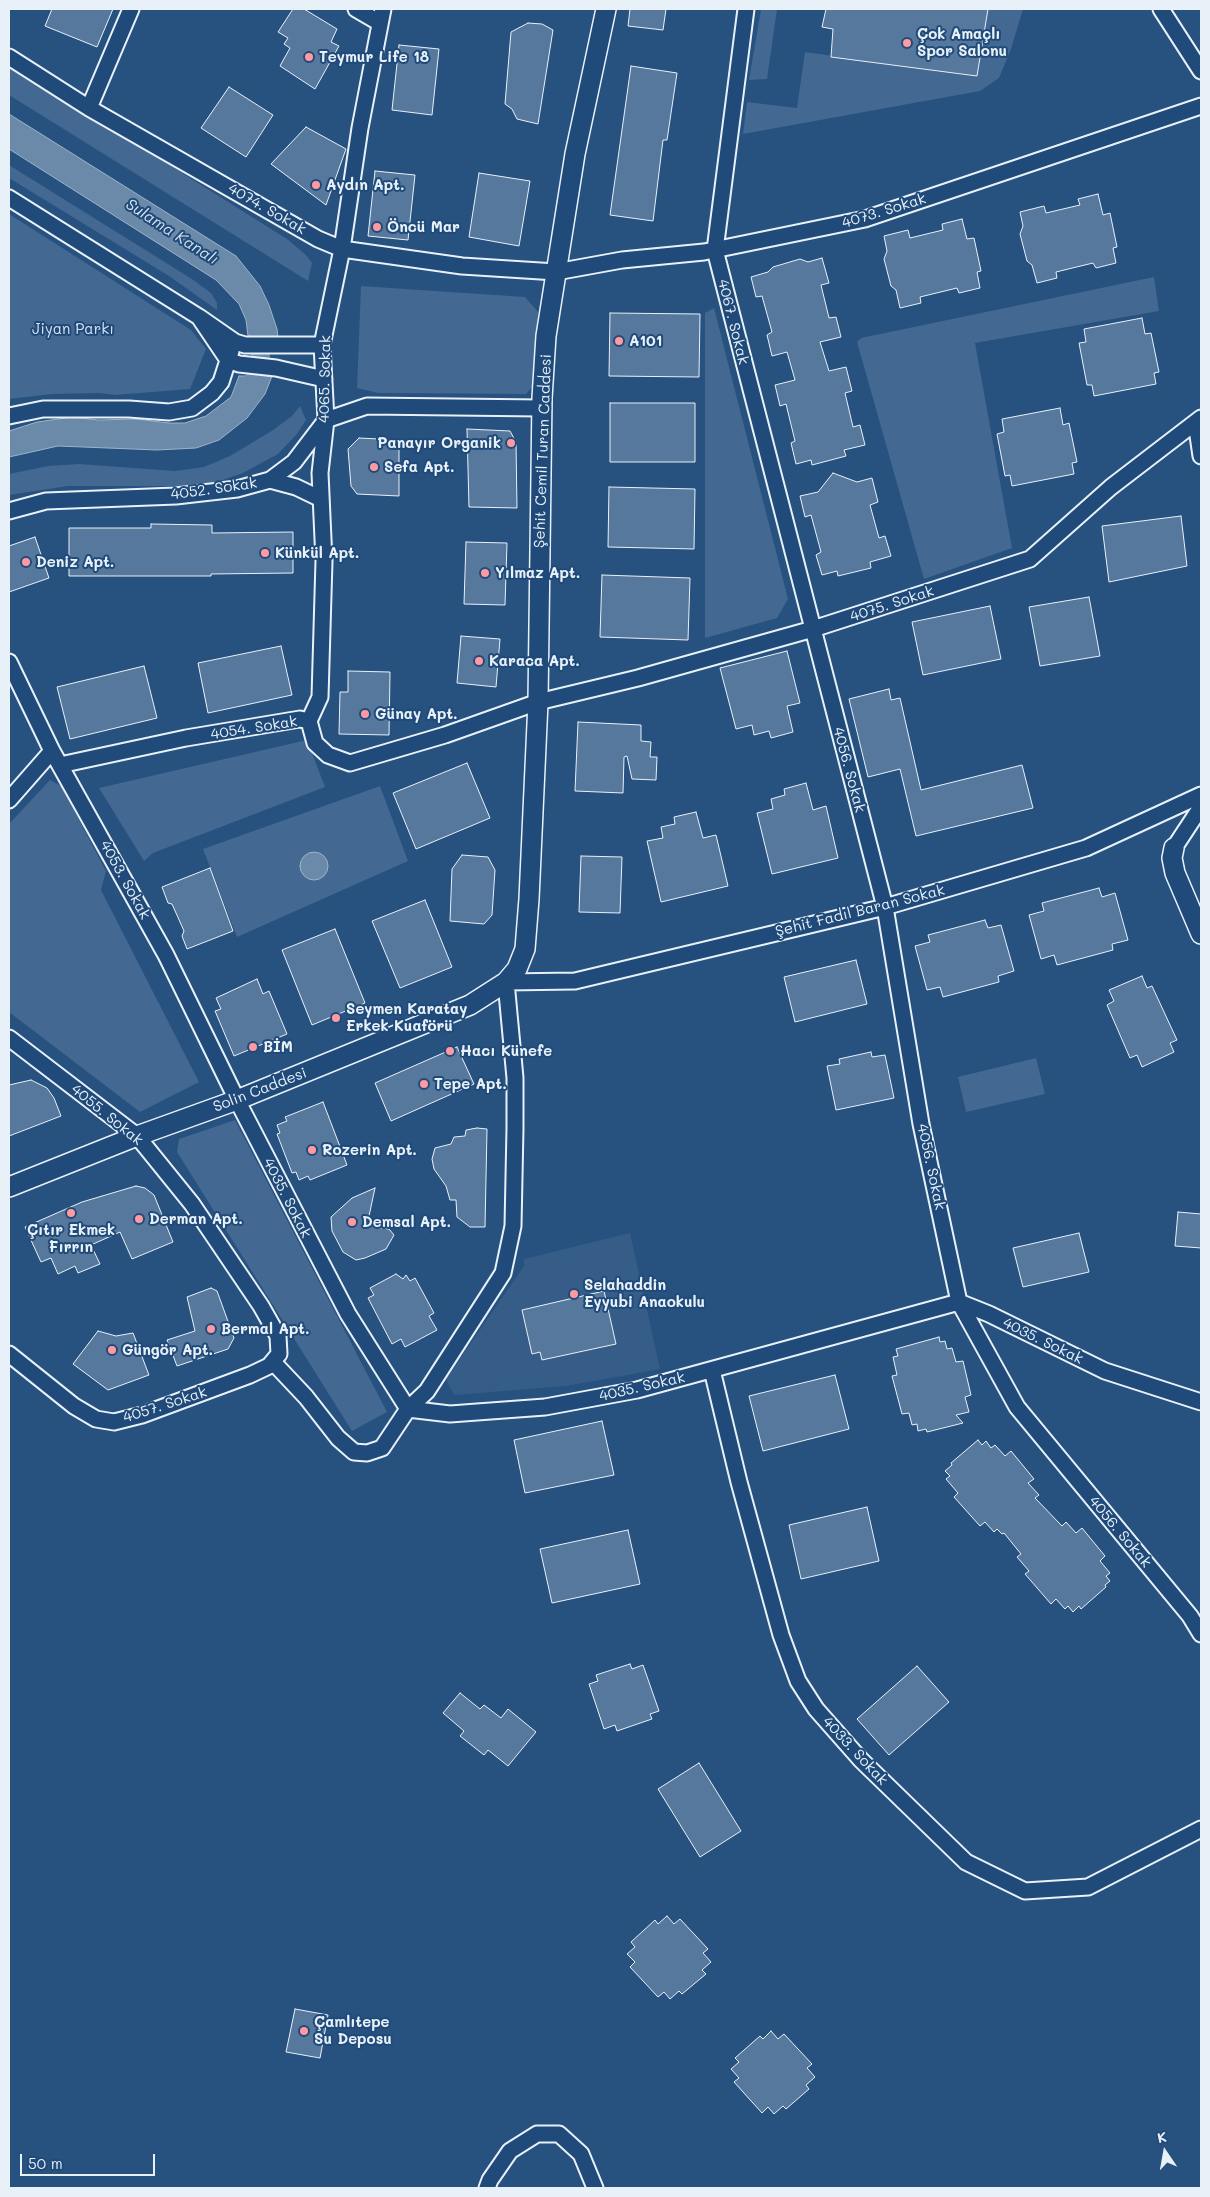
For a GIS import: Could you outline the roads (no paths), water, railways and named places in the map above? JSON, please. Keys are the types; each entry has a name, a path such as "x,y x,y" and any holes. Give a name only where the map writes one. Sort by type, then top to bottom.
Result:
{"street":[{"path":"89,108 131,9"},
{"path":"356,9 381,16"},
{"name":"Şehit Cemil Turan Caddesi","path":"506,982 517,969 525,949 538,702 542,408 546,336 575,154 606,9"},
{"name":"4067. Sokak","path":"746,9 715,250 813,629"},
{"path":"1161,9 1201,71"},
{"name":"4065. Sokak","path":"309,722 320,697 324,561 320,473 326,420 322,345 342,249 360,128 381,16"},
{"name":"4074. Sokak","path":"9,57 89,108 318,238 342,249 462,266 556,272"},
{"name":"4073. Sokak","path":"556,272 622,260 715,250 866,219 1201,106"},
{"path":"9,198 242,343 322,345"},
{"path":"199,317 228,360 244,365 276,368 324,379"},
{"path":"9,416 43,409 129,409 170,412 192,408 212,394 221,382 228,360 242,343"},
{"path":"326,420 367,406 542,408"},
{"name":"4052. Sokak","path":"9,511 46,501 176,496 237,489 270,480 294,462 326,420"},
{"path":"1199,420 1201,456"},
{"name":"4075. Sokak","path":"538,702 638,678 813,629 1030,559 1111,487 1199,420"},
{"path":"270,480 296,487 321,499"},
{"name":"4056. Sokak","path":"813,629 885,907 921,1124 959,1302 1017,1407 1190,1616 1201,1634"},
{"name":"4053. Sokak","path":"9,662 52,751 166,955 237,1100"},
{"name":"4054. Sokak","path":"60,765 186,738 300,719 309,722 315,742 328,755 350,763 445,735 538,702"},
{"path":"9,800 52,751"},
{"name":"Şehit Fadıl Baran Sokak","path":"506,982 575,981 885,907 1086,848 1201,795"},
{"path":"1201,806 1174,848 1172,858 1174,873 1201,934"},
{"path":"273,1362 306,1397 338,1438 354,1452 367,1453 382,1448 408,1409 427,1392 503,1273 513,1226 515,1111 515,1078 506,982"},
{"name":"Solin Caddesi","path":"9,1187 137,1136 237,1100 470,1005 506,982"},
{"name":"4055. Sokak","path":"9,1038 137,1136 192,1204 261,1306 278,1336 279,1354 273,1362"},
{"name":"4035. Sokak","path":"237,1100 348,1314 408,1409 450,1414 545,1406 637,1390 959,1302 989,1314 1105,1371 1201,1402"},
{"name":"4057. Sokak","path":"9,1354 74,1406 96,1419 114,1422 142,1415 250,1375 269,1366 273,1362"},
{"name":"4033. Sokak","path":"712,1370 741,1491 782,1635 798,1681 816,1709 861,1760 966,1862 1025,1891 1088,1887 1201,1829"},
{"path":"487,2188 490,2180 510,2151 537,2134 559,2134 581,2154 595,2188"}],"water":[{"path":"9,114 236,256 260,286 269,305 278,338 248,336 246,320 239,304 216,280 9,149"},
{"path":"239,376 272,376 265,394 247,418 219,440 196,448 157,450 58,446 9,457 9,431 37,422 72,417 98,420 136,419 185,423 206,416 231,397"},
{"path":"314,852 324,856 328,866 324,876 314,880 304,876 300,866 304,856"}],"waterway":[{"name":"Sulama Kanalı","path":"244,398 259,370 263,327"}],"place":[{"name":"Çok Amaçlı Spor Salonu","path":"907,43"},
{"name":"Teymur Life 18","path":"309,57"},
{"name":"Aydın Apt.","path":"316,185"},
{"name":"Öncü Mar","path":"377,227"},
{"name":"A101","path":"619,341"},
{"name":"Panayır Organik","path":"511,443"},
{"name":"Sefa Apt.","path":"374,467"},
{"name":"Künkül Apt.","path":"265,553"},
{"name":"Deniz Apt.","path":"26,562"},
{"name":"Yılmaz Apt.","path":"485,573"},
{"name":"Karaca Apt.","path":"479,661"},
{"name":"Günay Apt.","path":"365,714"},
{"name":"Seymen Karatay Erkek Kuaförü","path":"336,1018"},
{"name":"BİM","path":"253,1047"},
{"name":"Hacı Künefe","path":"450,1051"},
{"name":"Tepe Apt.","path":"424,1084"},
{"name":"Rozerin Apt.","path":"312,1150"},
{"name":"Çıtır Ekmek Fırrın","path":"71,1213"},
{"name":"Derman Apt.","path":"139,1219"},
{"name":"Demsal Apt.","path":"352,1222"},
{"name":"Selahaddin Eyyubi Anaokulu","path":"574,1294"},
{"name":"Bermal Apt.","path":"211,1329"},
{"name":"Güngör Apt.","path":"112,1350"},
{"name":"Çamlıtepe Su Deposu","path":"304,2031"}],"park label":[{"name":"Jiyan Parkı","path":"73,329"}]}
